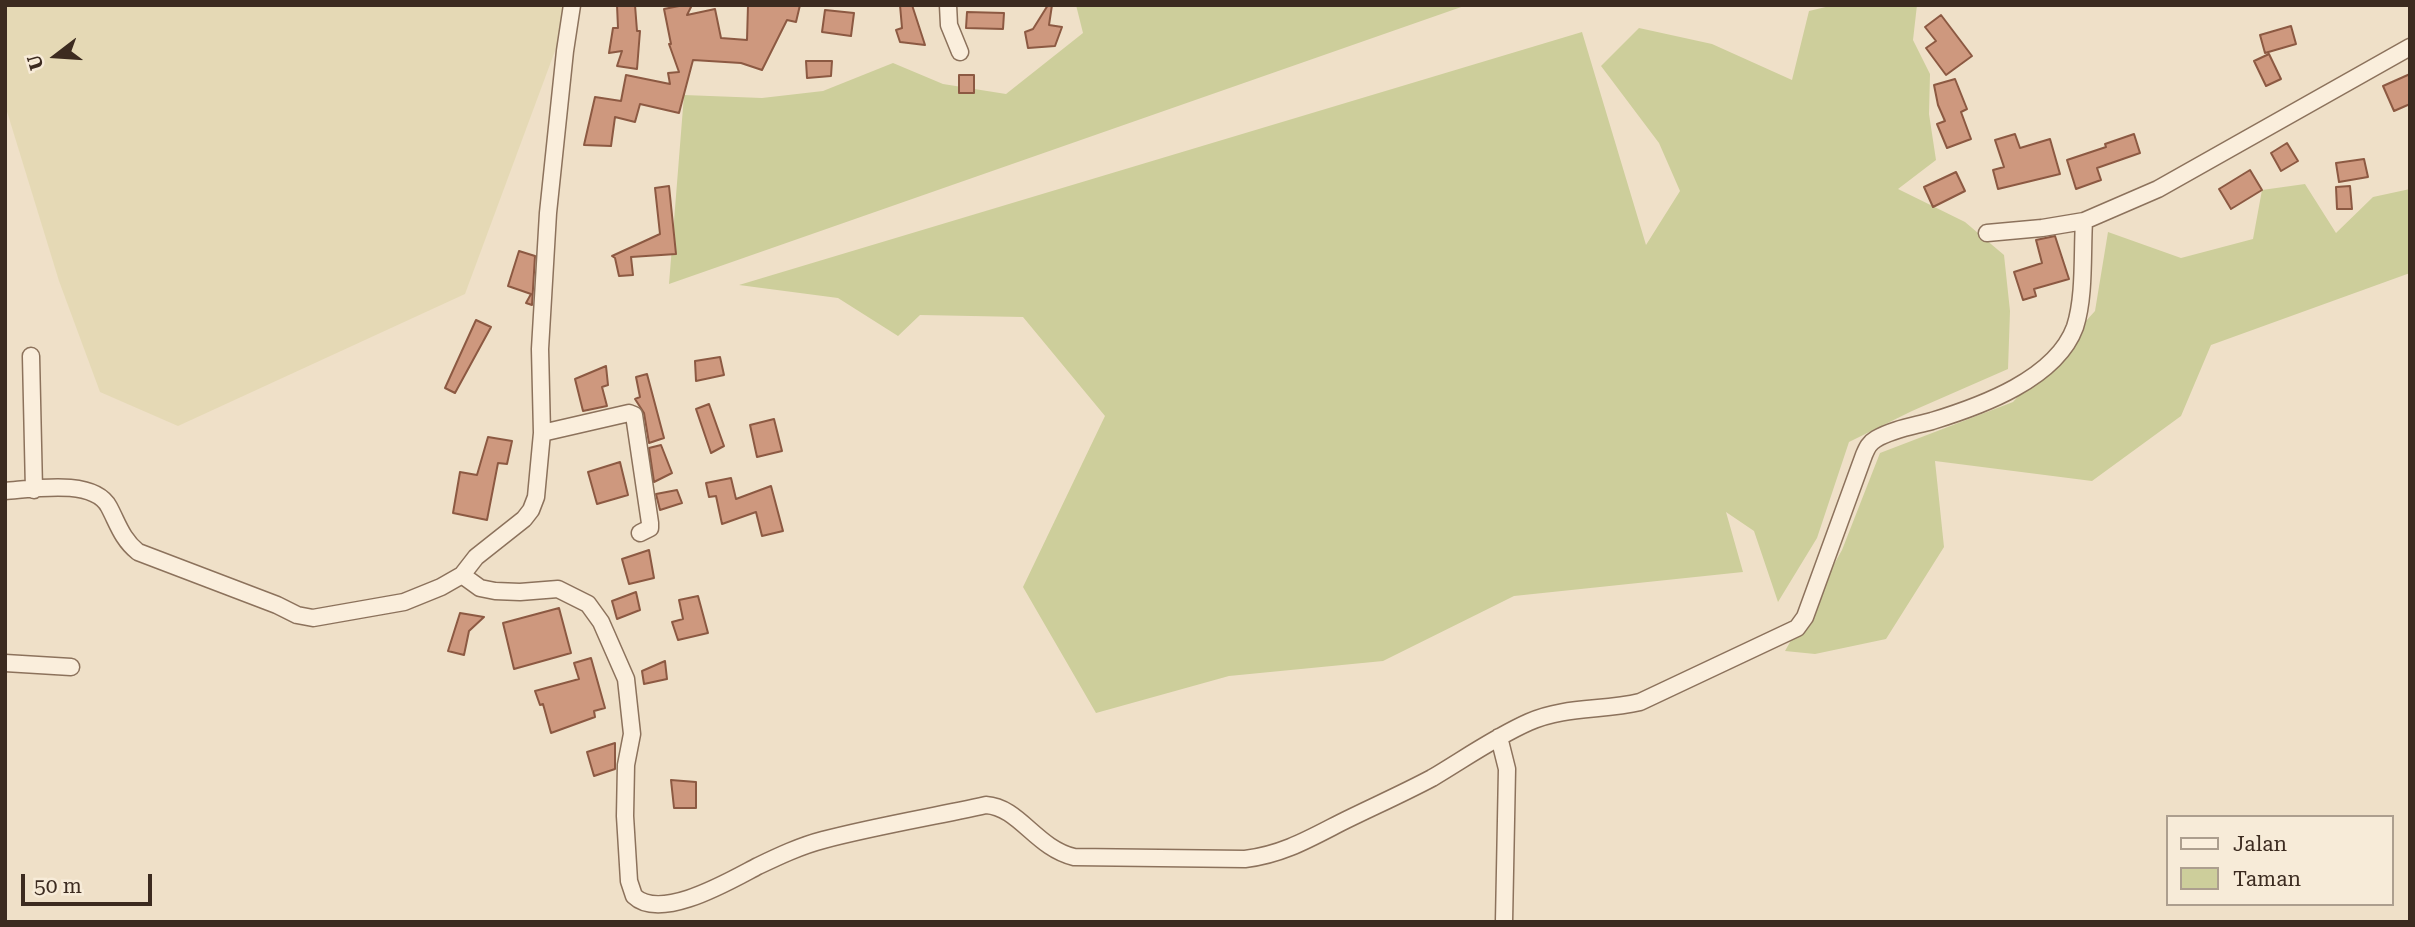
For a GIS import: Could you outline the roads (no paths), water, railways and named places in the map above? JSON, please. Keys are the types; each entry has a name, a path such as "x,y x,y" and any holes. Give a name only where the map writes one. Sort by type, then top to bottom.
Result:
{"street":[{"path":"5,491 75,488 96,492 107,504 122,537 138,552 297,615 313,618 404,602 441,587 461,575 476,557 524,519 536,497 542,433 540,349 548,213 572,5"},
{"path":"948,5 948,25 960,52"},
{"path":"1987,233 2042,228 2084,220 2158,189 2410,47"},
{"path":"461,575 480,587 495,591 558,589 587,604 601,622 626,679 632,734 626,765 625,816 629,881 634,896 646,903 706,894 794,849 822,840 986,806 1005,811 1049,847 1074,856 1264,857 1289,849 1428,780 1531,721 1553,714 1640,702 1797,628 1805,617 1867,447 1874,440 1886,435 1955,414 1996,397 2041,370 2057,357 2068,342 2080,303 2084,220"},
{"path":"31,356 34,489"},
{"path":"542,433 629,413 634,415 650,523 650,528 640,533"},
{"path":"5,663 71,667"},
{"path":"1499,737 1507,769 1504,922"}]}
